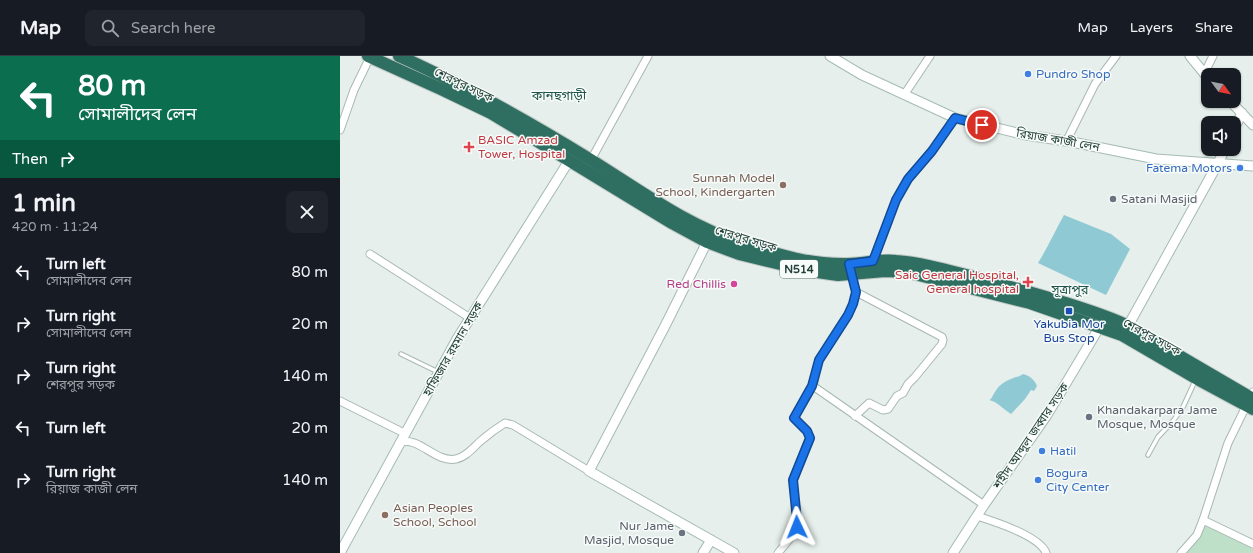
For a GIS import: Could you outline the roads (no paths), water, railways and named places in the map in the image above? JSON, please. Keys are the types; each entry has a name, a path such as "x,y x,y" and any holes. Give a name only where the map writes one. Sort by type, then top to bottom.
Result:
{"highway":[{"name":"শেরপুর সড়ক","path":"369,56 491,113 572,156 591,160 709,237"},
{"name":"শেরপুর সড়ক","path":"400,56 498,105 672,223 709,237 784,256 851,270 896,271 919,274 1030,304 1128,326 1251,400"},
{"name":"শেরপুর সড়ক","path":"851,270 873,261 896,261 954,273 1037,294 1102,321 1122,335 1196,378 1251,400"}],"street":[{"path":"340,130 354,90 369,56"},
{"path":"591,160 648,56"},
{"name":"রিয়াজ কাজী লেন","path":"830,56 862,75 955,118 1026,136 1156,159 1218,165 1253,166"},
{"path":"904,95 930,56"},
{"path":"1066,142 1095,84 1116,56"},
{"path":"1190,56 1201,70"},
{"path":"1209,68 1213,56"},
{"path":"1237,108 1253,125"},
{"path":"873,261 896,200 908,179 932,151 955,118"},
{"name":"হাফিজার রহমান সড়ক","path":"340,553 404,433 457,339 572,156"},
{"path":"1128,326 1222,156"},
{"path":"590,471 709,237"},
{"path":"370,254 470,318"},
{"path":"778,553 792,536 797,527 793,480 810,438 807,431 794,418 812,386 819,360 848,315 853,304 856,292 851,270"},
{"path":"855,416 869,403 883,410 888,409 897,396 903,393 908,384 942,344 943,340 942,338 856,292"},
{"name":"শহীদ আব্দুল জব্বার সড়ক","path":"953,553 984,505 1047,415 1102,321"},
{"path":"812,386 984,505"},
{"path":"1181,553 1197,535 1228,443 1251,400"},
{"path":"340,401 404,433"},
{"path":"399,443 406,440 443,459 456,459 464,456 482,440 506,423 513,425 590,471 734,553"},
{"path":"977,516 996,522 1030,538 1044,548 1046,553"},
{"path":"1203,520 1253,544"},
{"path":"703,553 710,540"}],"lane":[{"path":"401,354 438,372"},
{"path":"1148,455 1158,437 1173,421 1183,407 1196,378"}],"water":[{"path":"1064,215 1111,234 1130,249 1106,295 1038,263"},
{"path":"1023,374 1032,378 1037,386 1034,391 1031,390 1011,414 998,404 989,400 1001,385 1012,378"}],"place":[{"name":"Pundro Shop","path":"1028,74"},
{"name":"BASIC Amzad Tower, Hospital","path":"469,147"},
{"name":"Fatema Motors","path":"1240,168"},
{"name":"Sunnah Model School, Kindergarten","path":"783,185"},
{"name":"Satani Masjid","path":"1113,199"},
{"name":"Saic General Hospital, General hospital","path":"1028,282"},
{"name":"Red Chillis","path":"734,284"},
{"name":"Yakubia Mor Bus Stop","path":"1069,311"},
{"name":"Khandakarpara Jame Mosque, Mosque","path":"1089,417"},
{"name":"Hatil","path":"1042,451"},
{"name":"Bogura City Center","path":"1038,480"},
{"name":"Asian Peoples School, School","path":"385,515"},
{"name":"Nur Jame Masjid, Mosque","path":"682,533"}],"district":[{"name":"কানছগাড়ী","path":"559,95"},
{"name":"সূত্রাপুর","path":"1070,289"}]}
